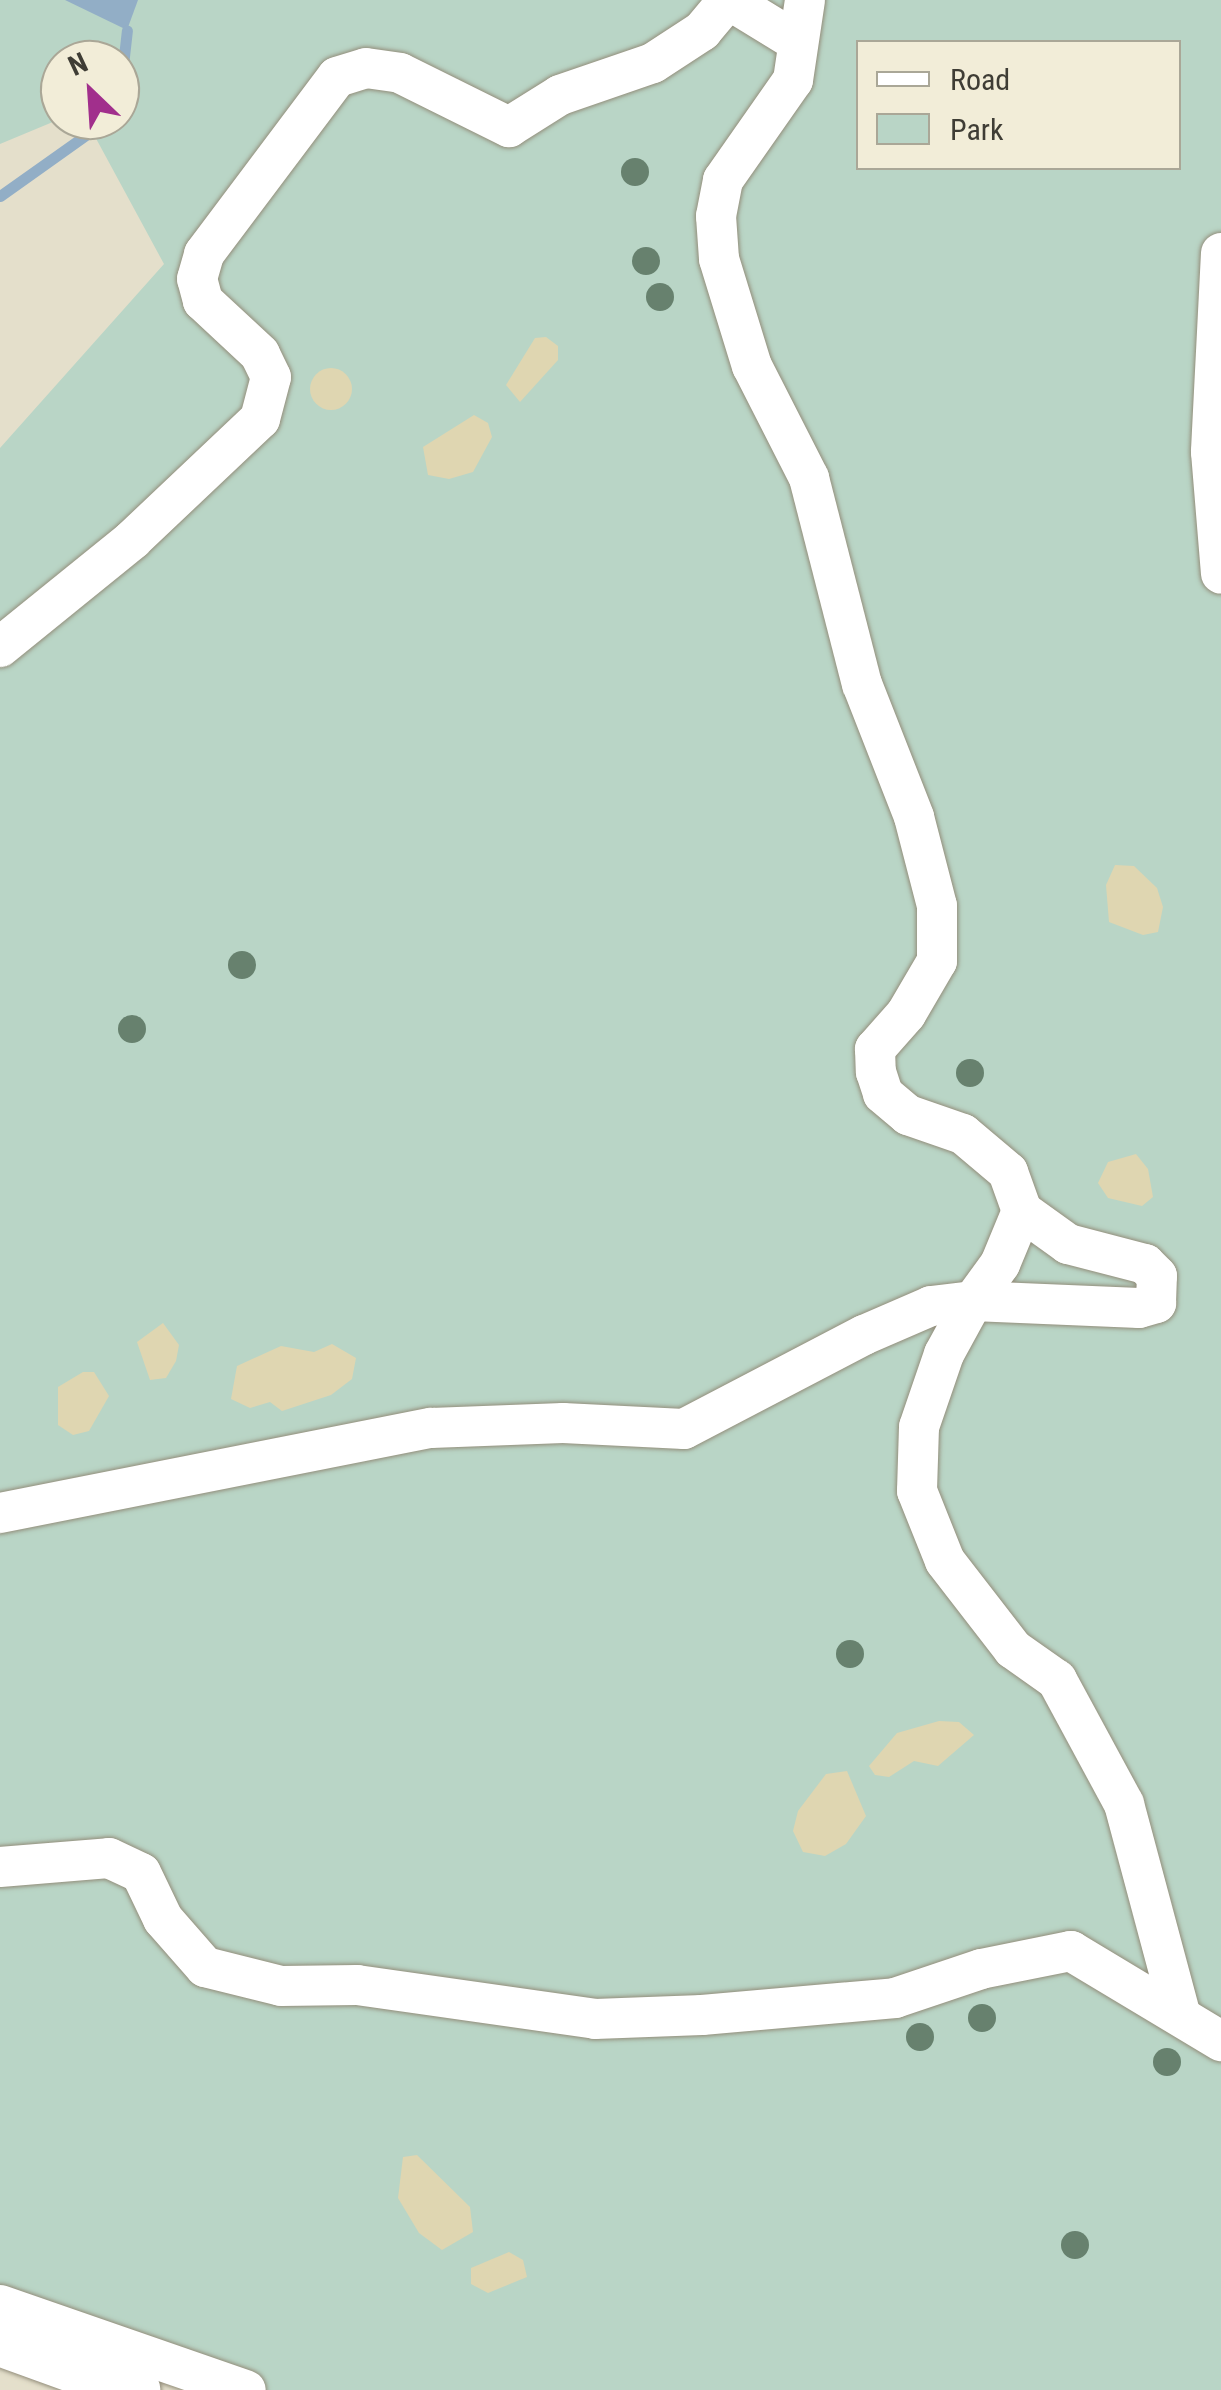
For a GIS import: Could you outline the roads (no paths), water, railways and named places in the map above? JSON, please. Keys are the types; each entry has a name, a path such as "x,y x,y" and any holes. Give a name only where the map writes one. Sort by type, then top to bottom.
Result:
{"main road":[{"path":"0,2341 135,2390"}],"lane":[{"path":"0,648 132,540 260,419 271,378 260,354 203,301 198,280 204,254 337,77 366,68 400,73 509,127 536,116 560,96 652,63 702,31 728,0 796,41"},
{"path":"0,1513 431,1428 684,1428 864,1334 931,1306 973,1301 1156,1303 1157,1276 1146,1264 1068,1244 1022,1211 1008,1172 963,1134 908,1115 880,1083 875,1049 906,1014 936,961 937,906 914,817 862,684 809,478 752,366 718,258 716,216 723,180 793,80 805,0"},
{"path":"1221,253 1210,452 1221,574"},
{"path":"1022,1211 1000,1264 973,1301 944,1354 919,1426 917,1491 945,1561 1013,1650 1057,1680 1124,1804 1180,2013"},
{"path":"0,1867 109,1858 141,1873 163,1919 205,1967 281,1986 357,1985 594,2019 702,2016 895,1998 981,1969 1071,1951 1221,2041"},
{"path":"0,2305 246,2390"}],"water":[{"path":"65,0 138,0 127,30"}],"waterway":[{"path":"126,40 127,30"},
{"path":"0,196 79,140"}]}
